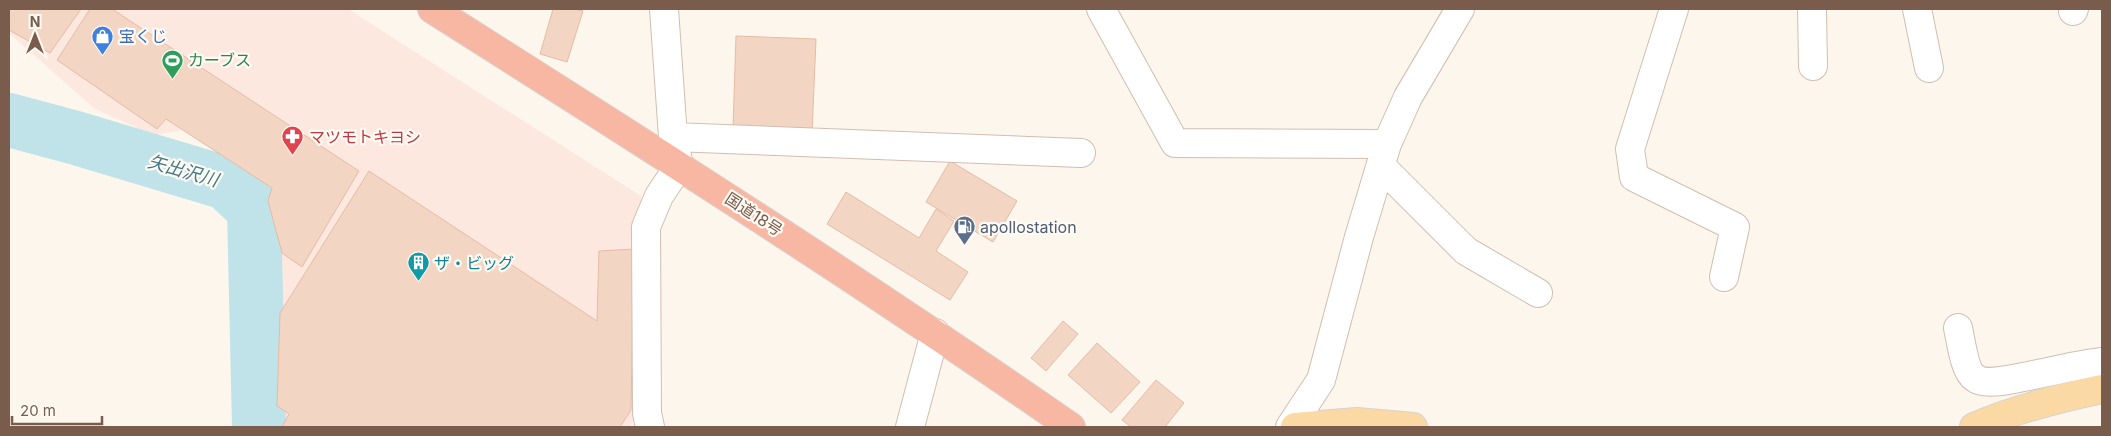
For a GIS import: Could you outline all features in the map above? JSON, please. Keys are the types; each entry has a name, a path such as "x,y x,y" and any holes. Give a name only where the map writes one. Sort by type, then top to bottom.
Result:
{"highway":[{"name":"国道18号","path":"432,9 679,166 935,333 1071,427"}],"main road":[{"path":"1974,427 1991,419 2052,400 2094,391"},
{"path":"1296,427 1357,422 1413,427"}],"street":[{"path":"650,427 646,413 646,227 659,196 679,166 673,137 664,9"},
{"path":"1101,9 1175,143 1384,155 1466,252 1538,293"},
{"path":"1290,427 1321,380 1384,155 1408,97 1460,9"},
{"path":"1674,9 1630,149 1634,177 1735,227 1724,277"},
{"path":"1812,9 1813,66"},
{"path":"1916,9 1929,68"},
{"path":"673,137 1081,153"},
{"path":"1958,328 1968,371 1975,379 1986,382 2000,382 2102,362"},
{"path":"910,427 935,333"},
{"path":"2019,377 2080,380 2094,391"}],"shaded area":[{"path":"9,9 348,9 641,196 637,417 629,427 278,427 282,253 268,201 272,188 182,130 153,135 95,109 9,33"}],"building":[{"path":"9,9 81,9 50,53 9,30"},
{"path":"90,9 112,9 359,171 302,267 282,253 268,201 272,188 166,119 157,129 57,60"},
{"path":"553,9 583,11 567,62 540,54"},
{"path":"736,36 816,39 812,133 733,129"},
{"path":"950,161 1017,201 993,242 926,202"},
{"name":"ザ・ビッグ","path":"369,171 597,321 599,251 634,249 631,410 620,427 282,427 289,414 277,406 280,313"},
{"path":"846,192 919,238 936,209 954,221 936,251 968,272 950,300 827,224"},
{"path":"1063,321 1078,334 1046,371 1031,358"},
{"path":"1097,343 1140,382 1111,413 1068,375"},
{"path":"1156,380 1184,403 1165,427 1131,427 1122,420"}],"waterway":[{"name":"矢出沢川","path":"9,120 226,183 254,209 259,427"}],"place":[{"name":"宝くじ","path":"103,55"},
{"name":"カーブス","path":"172,79"},
{"name":"マツモトキヨシ","path":"293,156"},
{"name":"apollostation","path":"964,246"},
{"name":"ザ・ビッグ","path":"418,282"}]}
